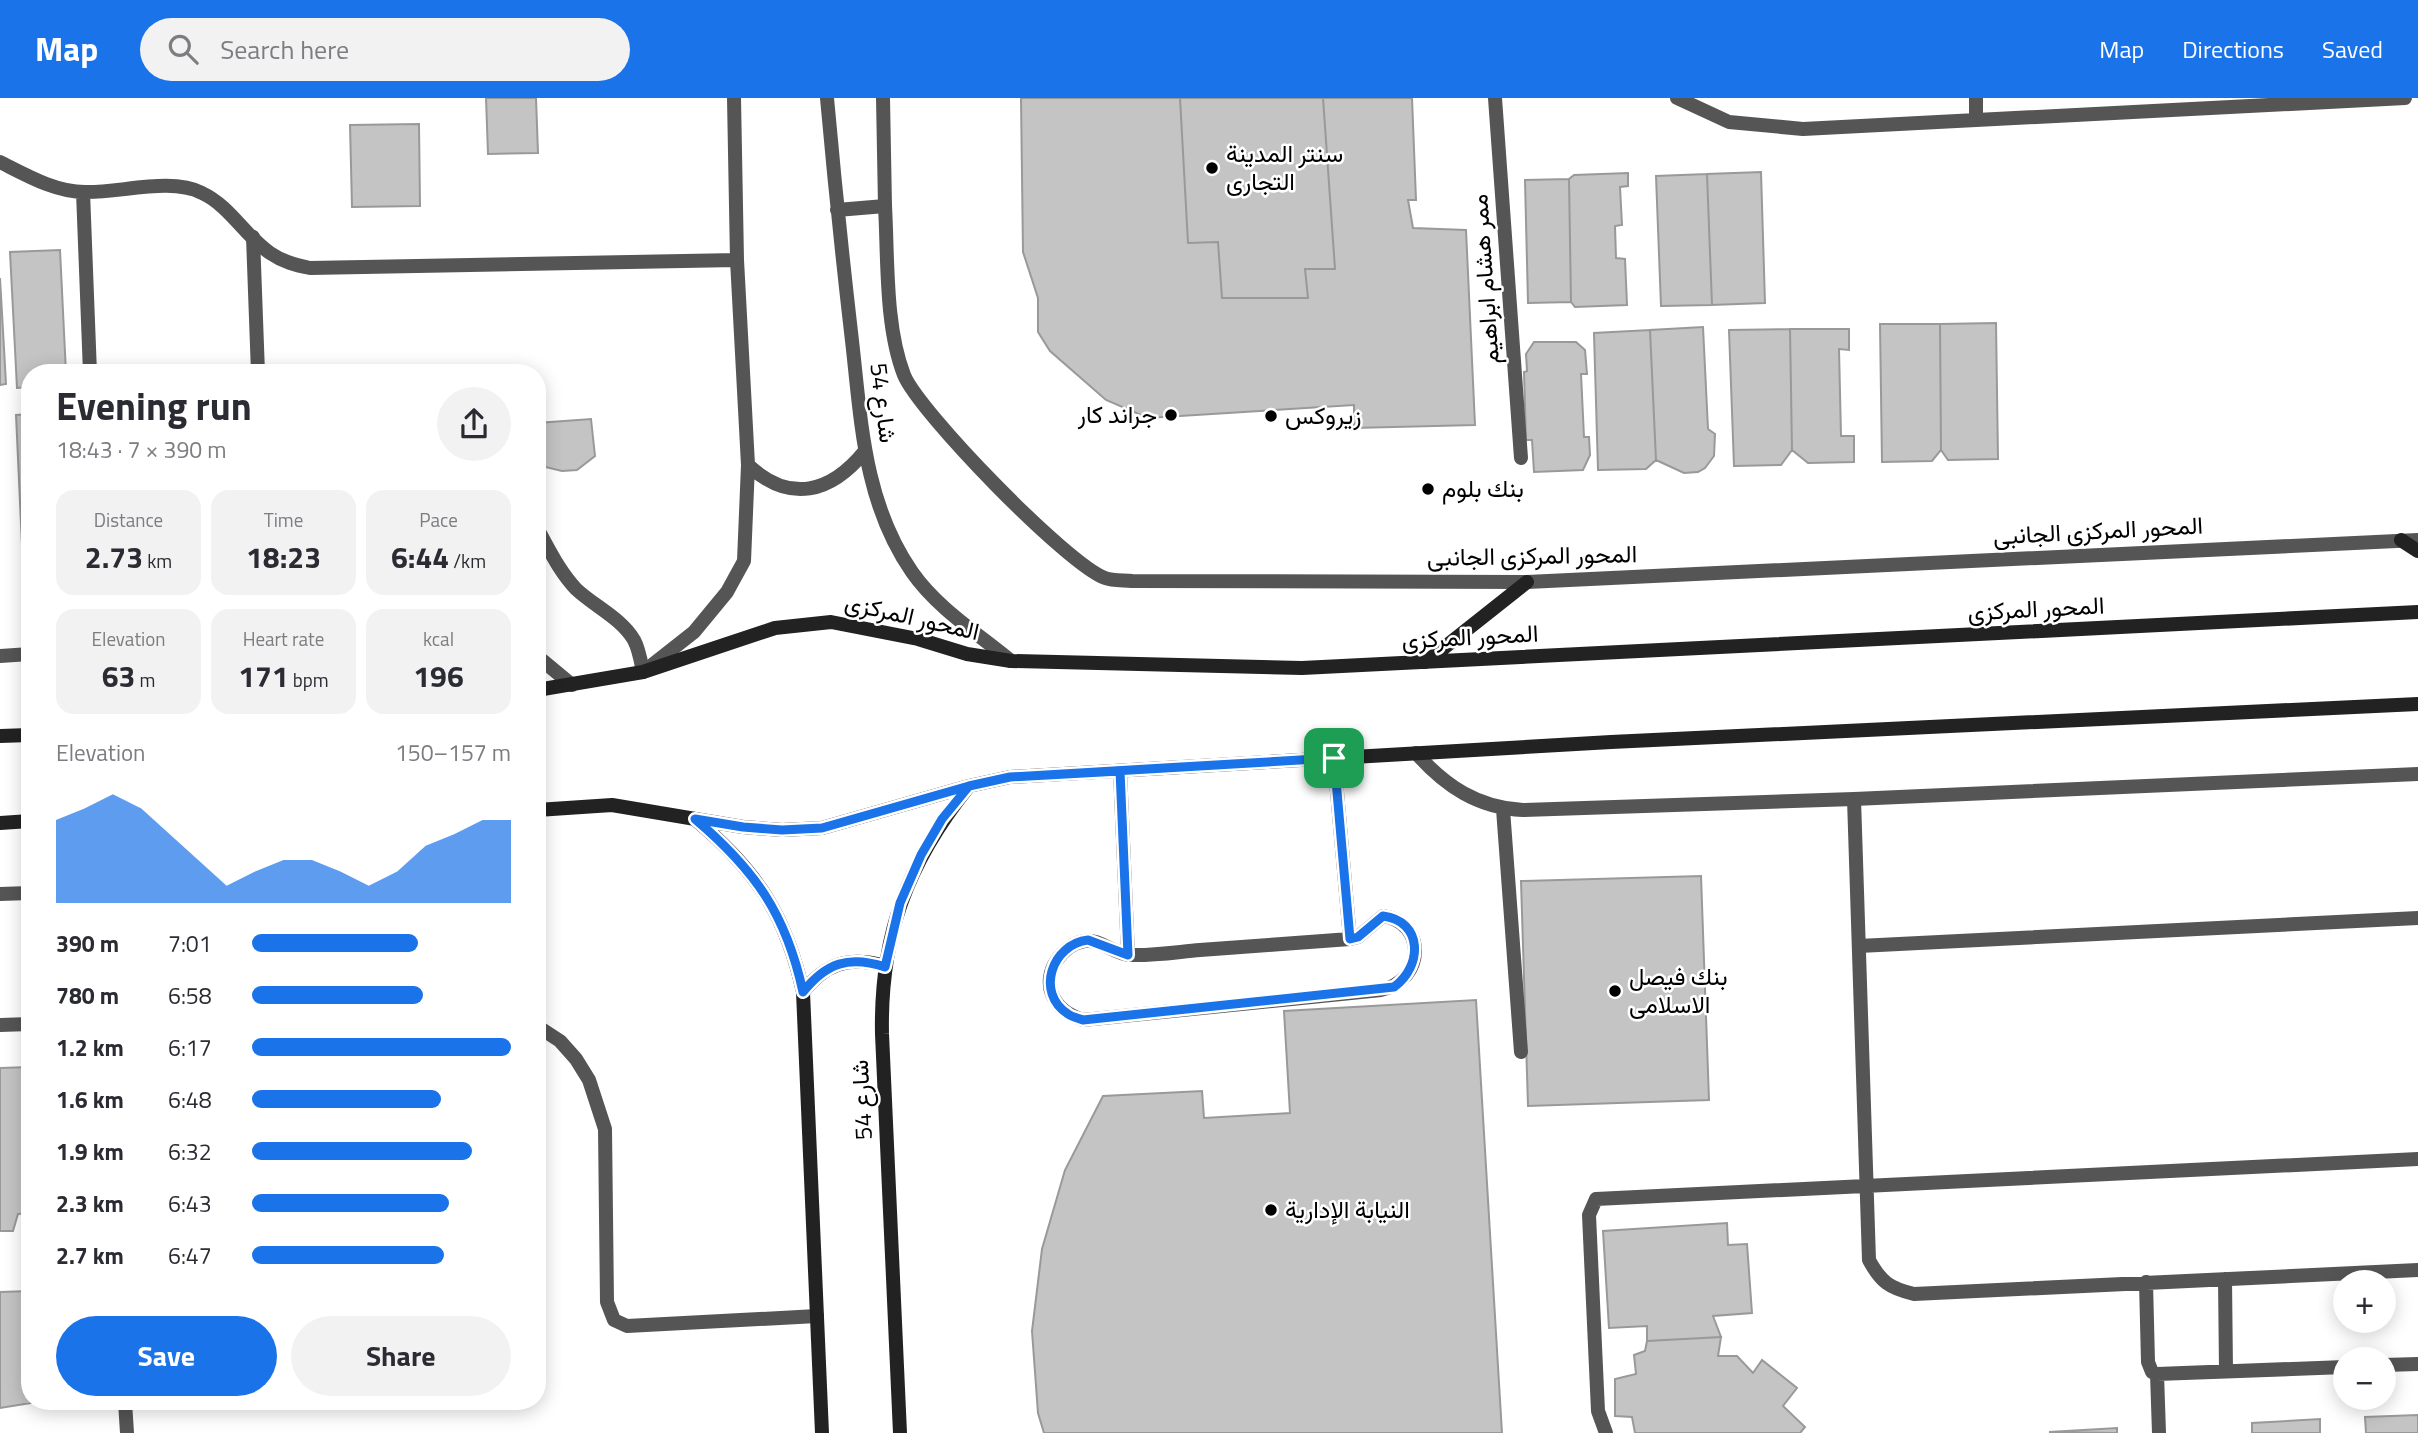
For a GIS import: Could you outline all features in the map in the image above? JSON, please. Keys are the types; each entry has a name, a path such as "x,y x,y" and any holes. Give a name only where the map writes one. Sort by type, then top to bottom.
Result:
{"main road":[{"path":"2401,540 2418,551"},
{"path":"1426,662 1527,582"},
{"name":"المحور المركزى","path":"546,689 643,672 775,628 831,622 918,639 967,654 1011,661 1303,668 2418,612"},
{"path":"546,809 612,805 743,827 782,830 822,828 1010,777 1416,753 2418,704"},
{"path":"0,736 21,735"},
{"name":"شارع 54","path":"900,1433 881,1000 885,967 900,903 921,855 942,819 969,786"},
{"path":"695,819 749,870 770,902 796,961 803,992 822,1433"},
{"path":"0,823 21,822"},
{"path":"803,992 824,970 840,963 870,962 885,967"}],"street":[{"path":"546,544 559,568 574,587 616,620 635,641 643,672 694,632 727,593 744,561 748,465 737,260 734,98"},
{"name":"شارع 54","path":"827,98 836,210 865,451 874,494 893,540 913,573 942,606 1011,661"},
{"name":"المحور المركزى الجانبى","path":"883,98 885,206 893,343 905,378 954,441 1001,490 1084,566 1105,578 1132,581 1527,582 2418,540"},
{"name":"ممر هشام ابراهيم","path":"1495,98 1521,458"},
{"path":"1677,98 1729,122 1802,129 2404,98"},
{"path":"1976,98 1976,120"},
{"path":"0,162 39,182 83,192 181,186 202,193 220,206 269,252 288,263 310,268 737,260"},
{"path":"83,192 90,364"},
{"path":"836,210 885,206"},
{"path":"253,237 258,364"},
{"path":"748,465 761,477 776,485 810,489 841,477 865,451"},
{"path":"0,656 21,655"},
{"path":"546,663 572,685"},
{"path":"1416,753 1433,772 1455,789 1478,802 1503,809 1854,799 2418,774"},
{"path":"1334,758 1350,939"},
{"path":"1120,771 1128,955"},
{"path":"1854,799 1868,1260 1878,1278 1895,1289 1914,1294 2418,1270"},
{"path":"1503,809 1521,1052"},
{"path":"0,894 21,893"},
{"path":"1388,917 1409,932 1414,944 1412,969 1405,980 1394,987 1083,1020 1069,1015 1057,1004 1050,991 1050,976 1055,961 1066,950 1082,941 1088,940 1128,955 1350,939 1358,937 1378,918 1388,917"},
{"path":"1859,946 2418,918"},
{"path":"0,1025 21,1024"},
{"path":"546,1032 560,1041 589,1080 605,1129 607,1302 614,1320 627,1326 817,1315"},
{"path":"1606,1433 1598,1411 1589,1228 1589,1214 1597,1199 2418,1159"},
{"path":"2225,1279 2226,1371"},
{"path":"2146,1282 2148,1362 2152,1372 2157,1374 2333,1367"},
{"path":"2396,1365 2418,1364"},
{"path":"2157,1374 2159,1433"},
{"path":"126,1410 127,1433"}],"building":[{"path":"486,98 536,98 538,153 488,154"},
{"path":"1021,98 1180,98 1188,243 1218,242 1222,298 1308,298 1305,269 1335,269 1323,98 1412,98 1416,200 1408,200 1413,228 1466,230 1475,425 1354,428 1354,405 1148,418 1106,400 1050,351 1038,332 1038,298 1023,252"},
{"path":"1021,98 1412,98 1416,200 1408,200 1413,228 1466,230 1475,425 1354,428 1354,405 1148,418 1106,400 1050,351 1038,332 1038,298 1023,252"},
{"path":"419,124 420,206 352,207 350,125"},
{"path":"1761,172 1765,303 1712,305 1707,174"},
{"path":"1628,173 1628,186 1620,187 1622,225 1615,226 1616,258 1625,259 1627,305 1575,307 1571,302 1569,179 1574,175"},
{"path":"1707,174 1712,305 1661,306 1656,176"},
{"path":"1569,179 1571,302 1528,303 1525,180"},
{"path":"60,250 66,364 21,364 21,388 17,388 10,252"},
{"path":"0,278 6,384 0,385"},
{"path":"1996,323 1998,459 1948,460 1941,450 1940,324"},
{"path":"1880,324 1940,324 1941,450 1932,461 1882,462"},
{"path":"1703,327 1708,429 1715,434 1714,456 1705,468 1698,472 1684,473 1656,460 1650,330"},
{"path":"1790,329 1792,450 1781,465 1734,466 1729,330"},
{"path":"1790,329 1849,329 1849,350 1839,349 1841,436 1854,436 1854,462 1808,463 1792,450"},
{"path":"1650,330 1656,460 1646,469 1598,470 1594,333"},
{"path":"1534,342 1576,342 1585,350 1587,374 1581,374 1584,437 1589,437 1590,455 1583,470 1534,472 1532,440 1526,440 1524,372 1527,371 1526,354"},
{"path":"16,415 21,415 21,523"},
{"path":"591,419 595,456 577,470 562,471 546,467 546,422"},
{"name":"بنك فيصل الاسلامى","path":"1701,876 1709,1100 1528,1106 1521,881"},
{"name":"النيابة الإدارية","path":"1476,1000 1502,1433 1044,1433 1038,1413 1032,1331 1042,1249 1065,1170 1103,1096 1202,1091 1204,1118 1290,1113 1284,1011"},
{"path":"21,1067 21,1214 18,1214 13,1231 0,1231 0,1068"},
{"path":"1727,1223 1728,1245 1747,1244 1752,1313 1713,1316 1721,1337 1647,1341 1647,1326 1609,1328 1603,1231"},
{"path":"21,1291 21,1405 0,1408 0,1292"},
{"path":"1721,1337 1718,1356 1737,1356 1753,1373 1762,1360 1797,1388 1783,1406 1805,1427 1800,1433 1635,1433 1632,1417 1615,1416 1615,1379 1636,1374 1634,1355 1645,1351 1647,1341"},
{"path":"2418,1415 2418,1433 2366,1433 2365,1417"},
{"path":"2320,1419 2320,1433 2252,1433 2252,1423"},
{"path":"2117,1428 2117,1433 2049,1432"}],"place":[{"name":"سنتر المدينة التجارى","path":"1212,168"},
{"name":"جراند كار","path":"1171,415"},
{"name":"زيروكس","path":"1271,416"},
{"name":"بنك بلوم","path":"1428,489"},
{"name":"بنك فيصل الاسلامى","path":"1615,991"},
{"name":"النيابة الإدارية","path":"1271,1210"}],"route":[{"path":"1334,758 1010,777 969,786 942,819 921,855 900,903 885,967 870,962 840,963 824,970 803,992 796,961 770,902 749,870 695,819 782,830 822,828 969,786 1010,777 1120,771 1128,955 1093,941 1082,941 1066,950 1055,961 1050,976 1050,991 1057,1004 1069,1015 1083,1020 1381,990 1394,987 1405,980 1412,969 1414,944 1409,932 1399,923 1383,916 1364,933 1350,939 1334,758"}]}
